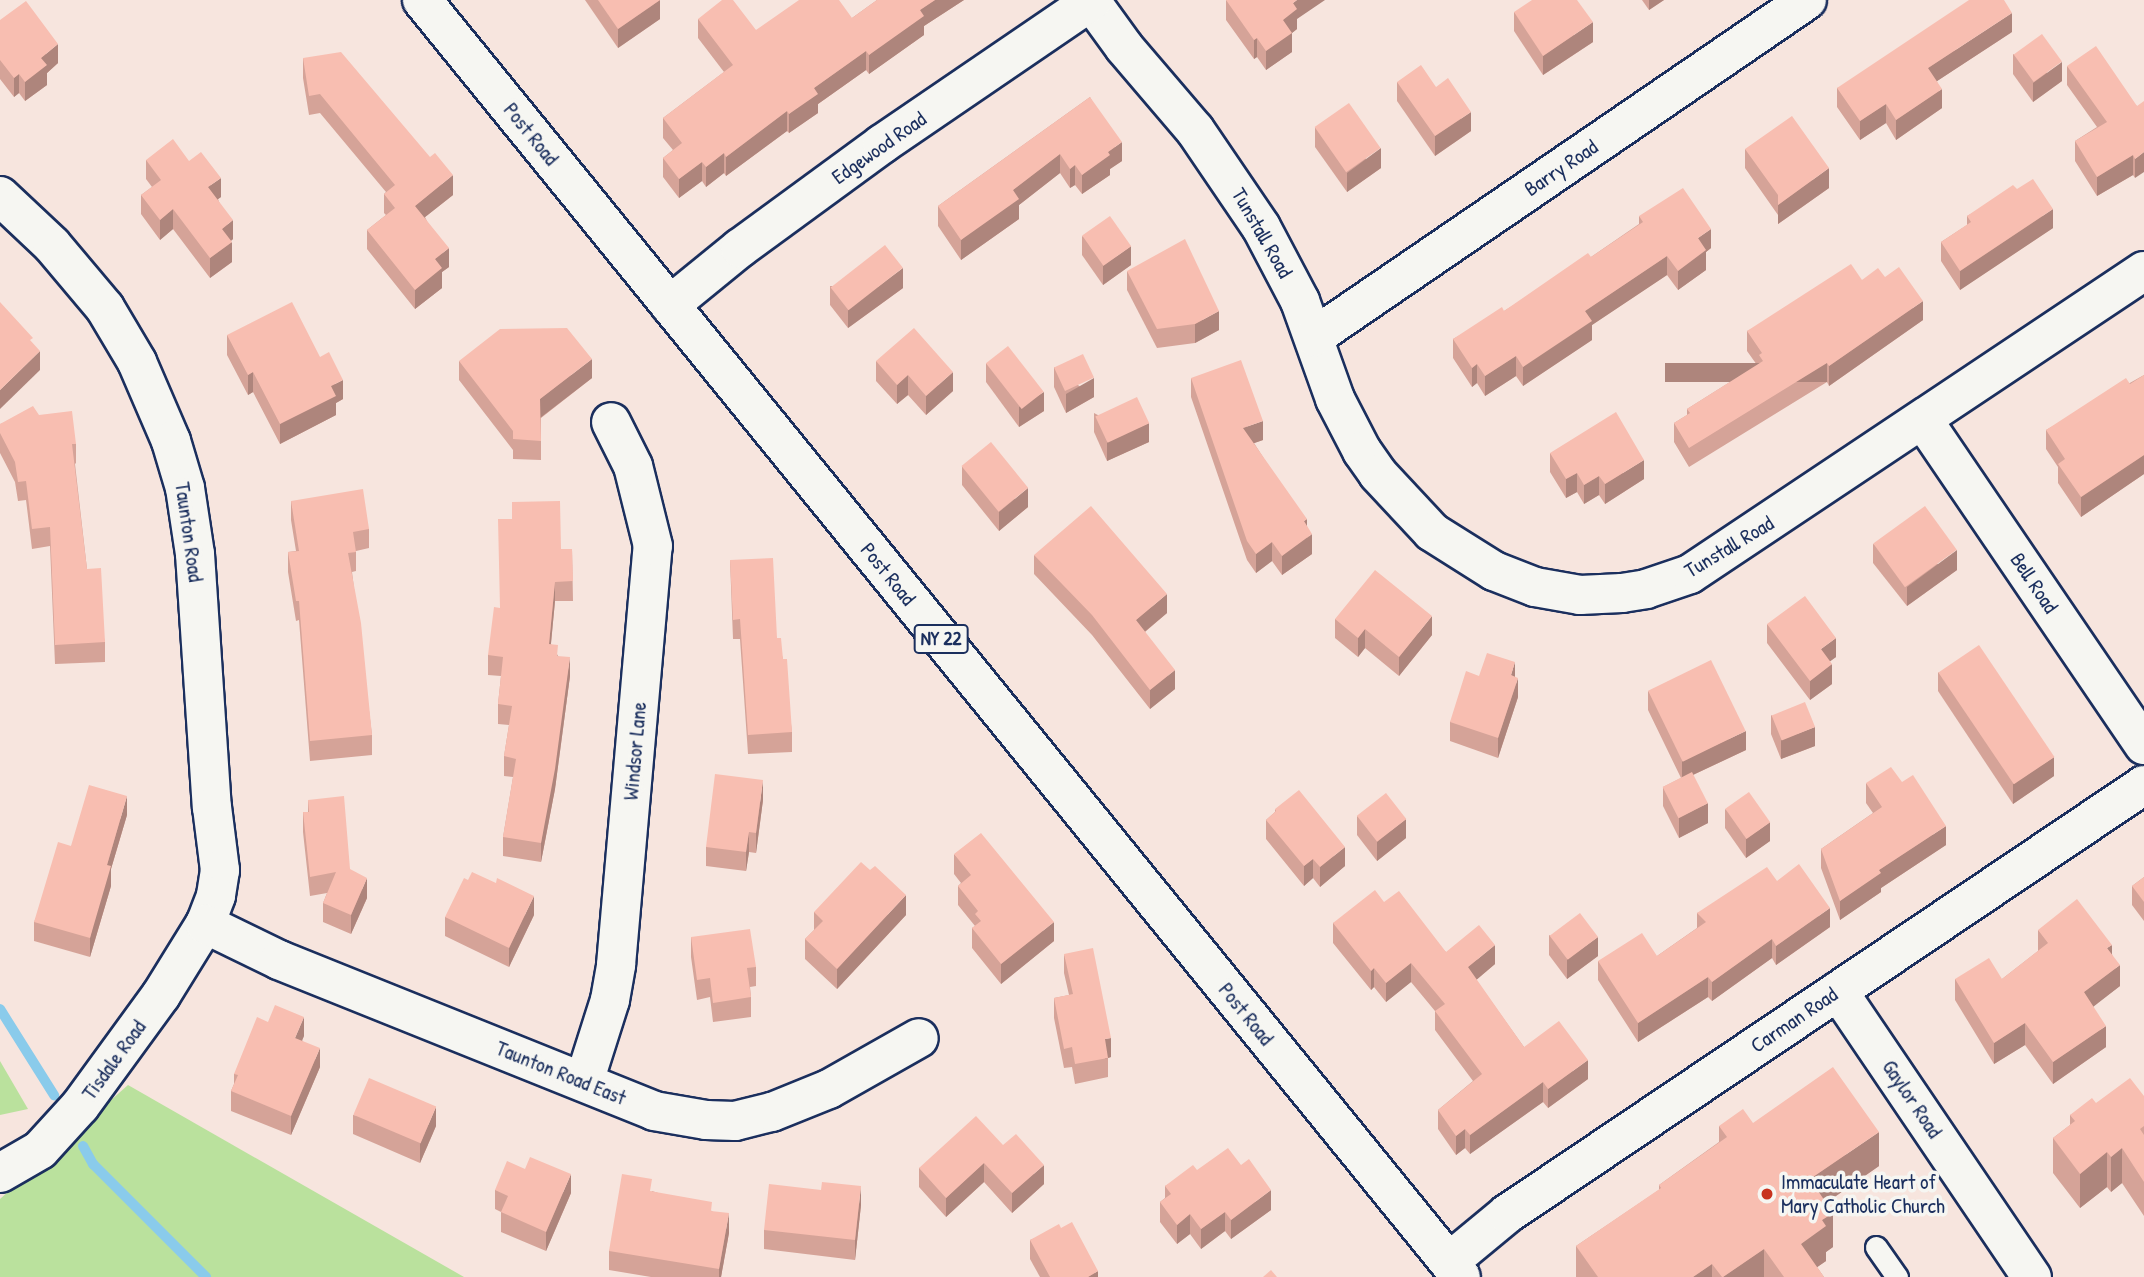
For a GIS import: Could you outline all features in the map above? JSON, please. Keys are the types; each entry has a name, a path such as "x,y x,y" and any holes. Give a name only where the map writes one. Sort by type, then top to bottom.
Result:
{"street":[{"name":"Post Road","path":"422,0 1455,1269"},
{"name":"Barry Road","path":"1314,337 1807,0"},
{"name":"Edgewood Road","path":"670,305 730,256 872,152 1092,1"},
{"name":"Tunstall Road","path":"1092,1 1124,47 1195,130 1242,196 1283,266 1349,428 1378,474 1413,514 1442,539 1494,571 1535,587 1580,595 1622,593 1646,589 1690,574 2144,271"},
{"name":"Taunton Road","path":"0,196 52,244 106,308 157,403 185,488 195,554 212,807 220,870 216,896 205,925"},
{"name":"Bell Road","path":"1923,420 2144,745"},
{"name":"Windsor Lane","path":"584,1083 610,1000 616,965 653,546 633,466 611,422"},
{"name":"Carman Road","path":"1455,1269 1507,1214 2144,785"},
{"name":"Taunton Road East","path":"205,925 279,960 654,1111 706,1120 735,1121 772,1112 829,1089 919,1038"},
{"name":"Tisdale Road","path":"0,1173 40,1150 73,1116 160,995 205,925"},
{"name":"Gaylor Road","path":"1838,991 2032,1277"}],"lane":[{"path":"1876,1247 1897,1277"}],"green space":[{"path":"0,1061 28,1109 0,1115"},
{"path":"128,1085 464,1277 0,1277 0,1199"}],"building":[{"path":"598,0 660,0 618,29"},
{"path":"722,0 733,0 756,30 799,0 839,0 852,18 877,0 935,0 920,10 924,16 869,55 866,51 814,88 818,94 789,114 787,111 726,157 724,153 706,167 702,162 679,179 663,158 682,143 663,118 733,65 698,19"},
{"path":"1226,0 1297,0 1293,3 1297,9 1283,20 1292,33 1266,51 1257,38 1254,40"},
{"path":"1532,0 1577,0 1593,22 1543,56 1514,12"},
{"path":"1969,0 2004,0 2012,13 1928,68 1942,89 1896,120 1886,104 1860,121 1837,88"},
{"path":"26,1 58,44 41,58 47,65 25,82 19,74 14,78 0,60 0,20"},
{"path":"2042,34 2062,62 2034,82 2014,55"},
{"path":"2096,46 2137,106 2144,101 2144,152 2135,159 2133,155 2097,177 2075,141 2107,122 2067,66"},
{"path":"341,52 430,157 435,153 453,175 415,206 449,248 435,259 442,268 415,290 367,230 395,208 384,194 395,185 320,94 309,96 303,58"},
{"path":"1421,65 1436,87 1448,78 1471,112 1435,136 1397,82"},
{"path":"1090,97 1122,142 1108,152 1110,155 1082,175 1075,165 1070,169 1060,154 1013,190 1019,199 961,240 938,206"},
{"path":"1349,103 1381,148 1346,172 1315,127"},
{"path":"1792,116 1829,168 1778,205 1778,195 1745,149"},
{"path":"173,139 189,161 201,152 221,178 208,187 233,220 222,229 232,242 210,258 173,209 160,220 141,195 161,180 146,160"},
{"path":"2033,179 2053,209 1960,271 1941,242 1971,222 1967,216 2013,185 2017,189"},
{"path":"1683,188 1711,229 1698,238 1706,250 1678,271 1667,256 1585,311 1592,321 1523,367 1516,356 1485,376 1477,364 1472,368 1453,339 1502,307 1504,311 1588,253 1591,257 1643,222 1639,216"},
{"path":"1110,216 1131,246 1103,266 1082,236"},
{"path":"1185,239 1219,311 1195,324 1157,329 1127,271"},
{"path":"885,245 903,268 848,310 831,287"},
{"path":"1851,264 1862,280 1878,268 1885,277 1899,267 1923,301 1829,366 1827,363 1689,448 1674,423 1690,413 1687,409 1763,361 1759,355 1762,353 1747,331"},
{"path":"0,302 33,338 30,340 40,351 0,390"},
{"path":"292,302 320,357 329,352 343,380 331,386 336,396 280,424 253,372 248,375 227,335"},
{"path":"567,328 592,359 540,399 541,441 513,439 513,431 459,361 500,329"},
{"path":"914,328 953,372 926,396 908,375 897,385 876,361"},
{"path":"1008,346 1044,392 1022,409 986,363"},
{"path":"1083,354 1094,378 1065,391 1054,368"},
{"path":"1241,360 1263,421 1243,428 1307,519 1304,521 1312,534 1282,556 1272,542 1256,554 1247,541 1191,378"},
{"path":"2144,375 2144,455 2081,497 2058,464 2065,459 2046,430 2126,378 2130,384"},
{"path":"1137,397 1149,423 1108,443 1095,416"},
{"path":"33,406 39,415 72,411 76,444 72,444 87,569 101,568 105,642 55,645 50,527 32,529 26,481 18,482 15,462 0,433 0,424"},
{"path":"1616,412 1644,460 1605,484 1599,476 1584,485 1577,473 1566,479 1550,453"},
{"path":"991,442 1028,488 999,512 961,466"},
{"path":"363,489 369,529 353,532 356,552 348,553 361,623 372,735 310,741 299,601 296,601 288,552 299,551 291,501"},
{"path":"560,501 561,549 572,549 573,581 555,582 549,644 558,645 557,656 570,657 555,769 541,843 503,837 516,759 504,756 512,706 498,704 503,657 488,655 494,607 500,608 498,519 512,519 512,502"},
{"path":"1091,506 1167,594 1136,620 1175,670 1150,690 1092,615 1034,555"},
{"path":"1925,506 1957,550 1905,587 1873,544"},
{"path":"773,558 777,638 781,638 783,659 787,659 792,732 748,735 740,619 733,620 730,560"},
{"path":"1375,570 1432,616 1399,657 1365,629 1358,638 1335,619"},
{"path":"1805,596 1836,638 1821,649 1832,664 1810,681 1767,624"},
{"path":"1979,645 2054,757 2014,784 1938,672"},
{"path":"1487,653 1515,662 1511,675 1518,678 1498,738 1450,722 1466,671 1479,676"},
{"path":"1711,660 1746,731 1683,762 1648,691"},
{"path":"1805,702 1815,727 1782,741 1772,715"},
{"path":"1891,767 1902,782 1913,775 1946,826 1879,870 1881,873 1840,901 1821,849 1882,807 1866,783"},
{"path":"1692,772 1708,803 1678,818 1663,787"},
{"path":"715,774 763,780 756,833 749,832 746,852 706,847"},
{"path":"89,785 127,796 107,865 111,866 90,938 34,922 58,842 71,846"},
{"path":"1299,790 1345,847 1320,867 1313,859 1304,866 1266,820"},
{"path":"1749,792 1770,822 1746,839 1725,809"},
{"path":"1386,793 1406,819 1377,842 1357,816"},
{"path":"344,796 350,869 367,878 351,915 323,903 336,872 310,877 303,812 309,812 308,800"},
{"path":"981,833 1054,922 1001,964 972,928 981,921 975,914 978,911 958,886 971,875 954,854"},
{"path":"861,862 870,870 875,866 906,895 837,969 805,939 823,921 814,912"},
{"path":"1799,864 1830,908 1776,946 1772,939 1712,982 1708,977 1638,1023 1598,961 1642,933 1657,956 1706,922 1697,913 1767,867 1777,881"},
{"path":"472,872 496,883 497,878 534,896 509,948 445,917 464,878 468,880"},
{"path":"2144,877 2144,902 2132,886"},
{"path":"1375,890 1384,902 1399,891 1446,952 1479,925 1495,945 1468,967 1524,1047 1559,1021 1588,1060 1548,1089 1543,1082 1470,1135 1465,1129 1456,1136 1438,1110 1482,1074 1435,1011 1445,1004 1411,963 1386,983 1374,968 1371,971 1333,923"},
{"path":"2077,899 2112,945 2107,948 2120,965 2084,992 2106,1026 2053,1062 2025,1023 1994,1043 1955,979 1989,958 2002,979 2048,943 2038,930"},
{"path":"1580,913 1598,937 1568,960 1550,936"},
{"path":"750,929 756,967 747,968 751,997 713,1003 710,978 697,980 691,937"},
{"path":"1093,948 1111,1038 1105,1039 1108,1058 1075,1064 1072,1047 1064,1049 1054,998 1073,994 1064,954"},
{"path":"275,1005 304,1017 295,1038 320,1048 291,1116 231,1091 238,1075 234,1074 257,1017 268,1022"},
{"name":"Immaculate Heart of Mary Catholic Church","path":"1833,1067 1879,1132 1810,1179 1833,1213 1822,1220 1826,1226 1801,1244 1824,1277 1784,1277 1764,1249 1723,1277 1712,1264 1693,1277 1598,1277 1576,1246 1661,1188 1659,1185 1727,1137 1719,1126 1743,1109 1753,1123"},
{"path":"369,1078 436,1107 421,1143 353,1115"},
{"path":"2130,1078 2144,1096 2144,1126 2140,1129 2144,1135 2144,1182 2122,1148 2111,1157 2107,1152 2080,1174 2053,1138 2075,1121 2070,1115 2092,1098 2096,1103"},
{"path":"976,1116 1003,1145 1016,1134 1044,1165 1012,1193 984,1163 946,1198 919,1168"},
{"path":"1228,1148 1241,1165 1249,1159 1271,1190 1231,1220 1225,1212 1201,1229 1190,1214 1177,1225 1160,1202 1171,1194 1165,1186 1193,1165 1197,1170"},
{"path":"530,1157 571,1174 546,1232 501,1212 508,1196 495,1190 507,1161 525,1169"},
{"path":"622,1174 652,1179 650,1191 712,1202 711,1211 729,1213 719,1269 609,1251"},
{"path":"822,1182 861,1186 855,1240 764,1230 769,1184 821,1190"},
{"path":"1072,1222 1098,1271 1088,1277 1050,1277 1030,1240 1059,1224 1061,1228"},
{"path":"1271,1270 1277,1277 1263,1277"}],"waterway":[{"path":"0,1009 54,1095"},
{"path":"83,1146 93,1164 206,1277"}],"place":[{"name":"Immaculate Heart of Mary Catholic Church","path":"1767,1194"}]}
